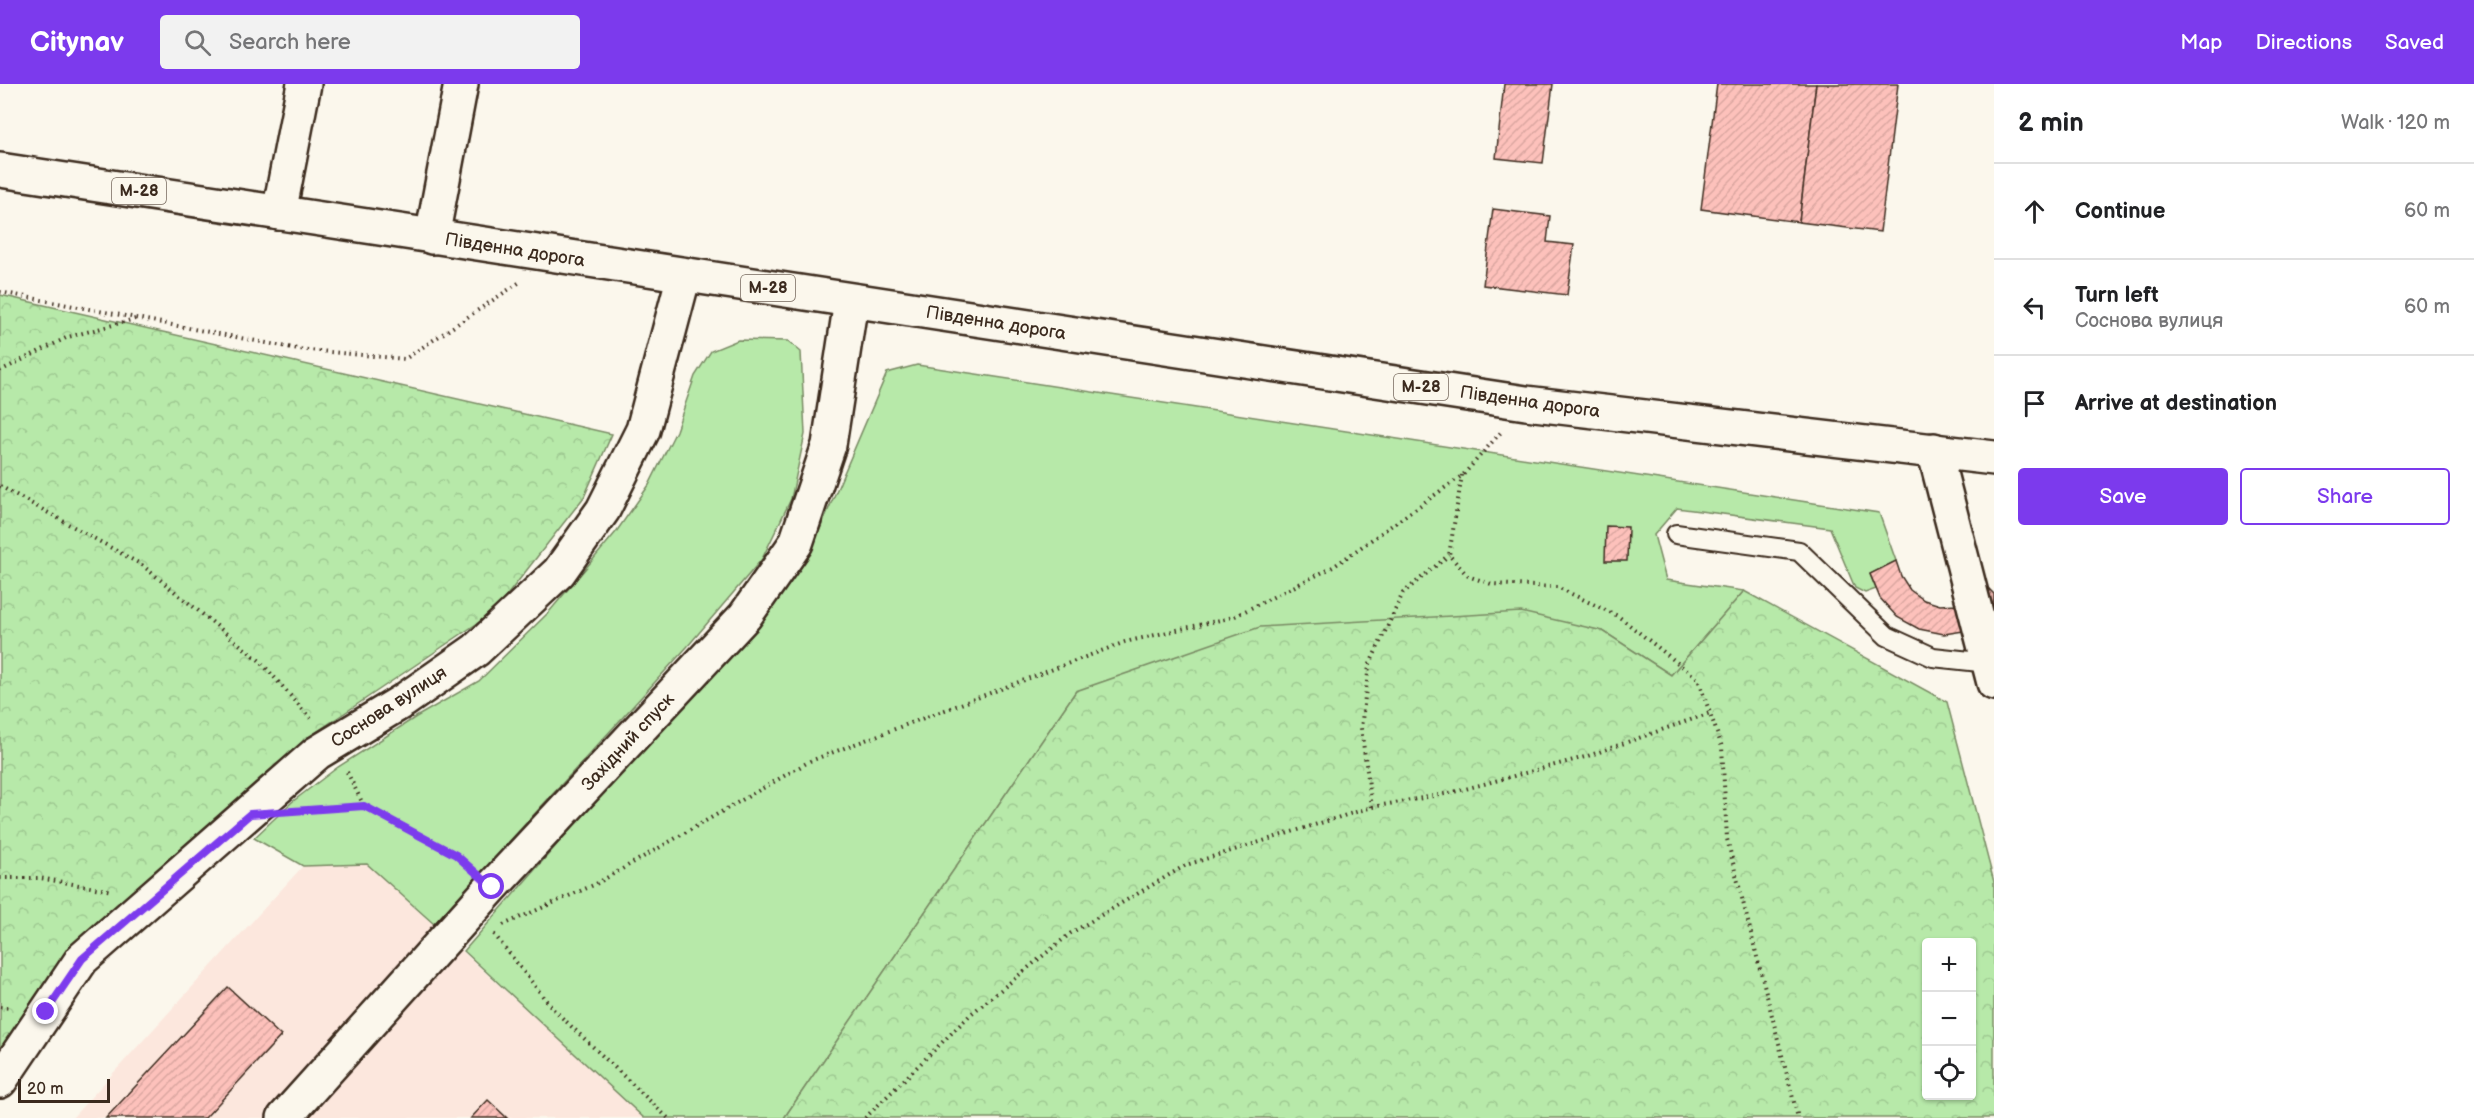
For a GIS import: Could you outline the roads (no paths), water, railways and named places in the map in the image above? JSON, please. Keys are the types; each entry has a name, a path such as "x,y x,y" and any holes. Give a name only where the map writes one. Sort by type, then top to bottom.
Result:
{"main road":[{"path":"279,213 304,84"},
{"path":"432,237 461,84"},
{"name":"Південна дорога","path":"0,170 1526,403 1994,458"},
{"name":"Соснова вулиця","path":"0,1080 82,959 318,753 403,701 476,650 559,572 603,510 643,430 684,275"},
{"name":"Західний спуск","path":"284,1118 492,887 745,616 796,543 829,445 851,301"},
{"path":"1934,450 1991,673"}],"lane":[{"path":"1676,534 1799,551 1887,636 1933,657 1991,673"}]}
